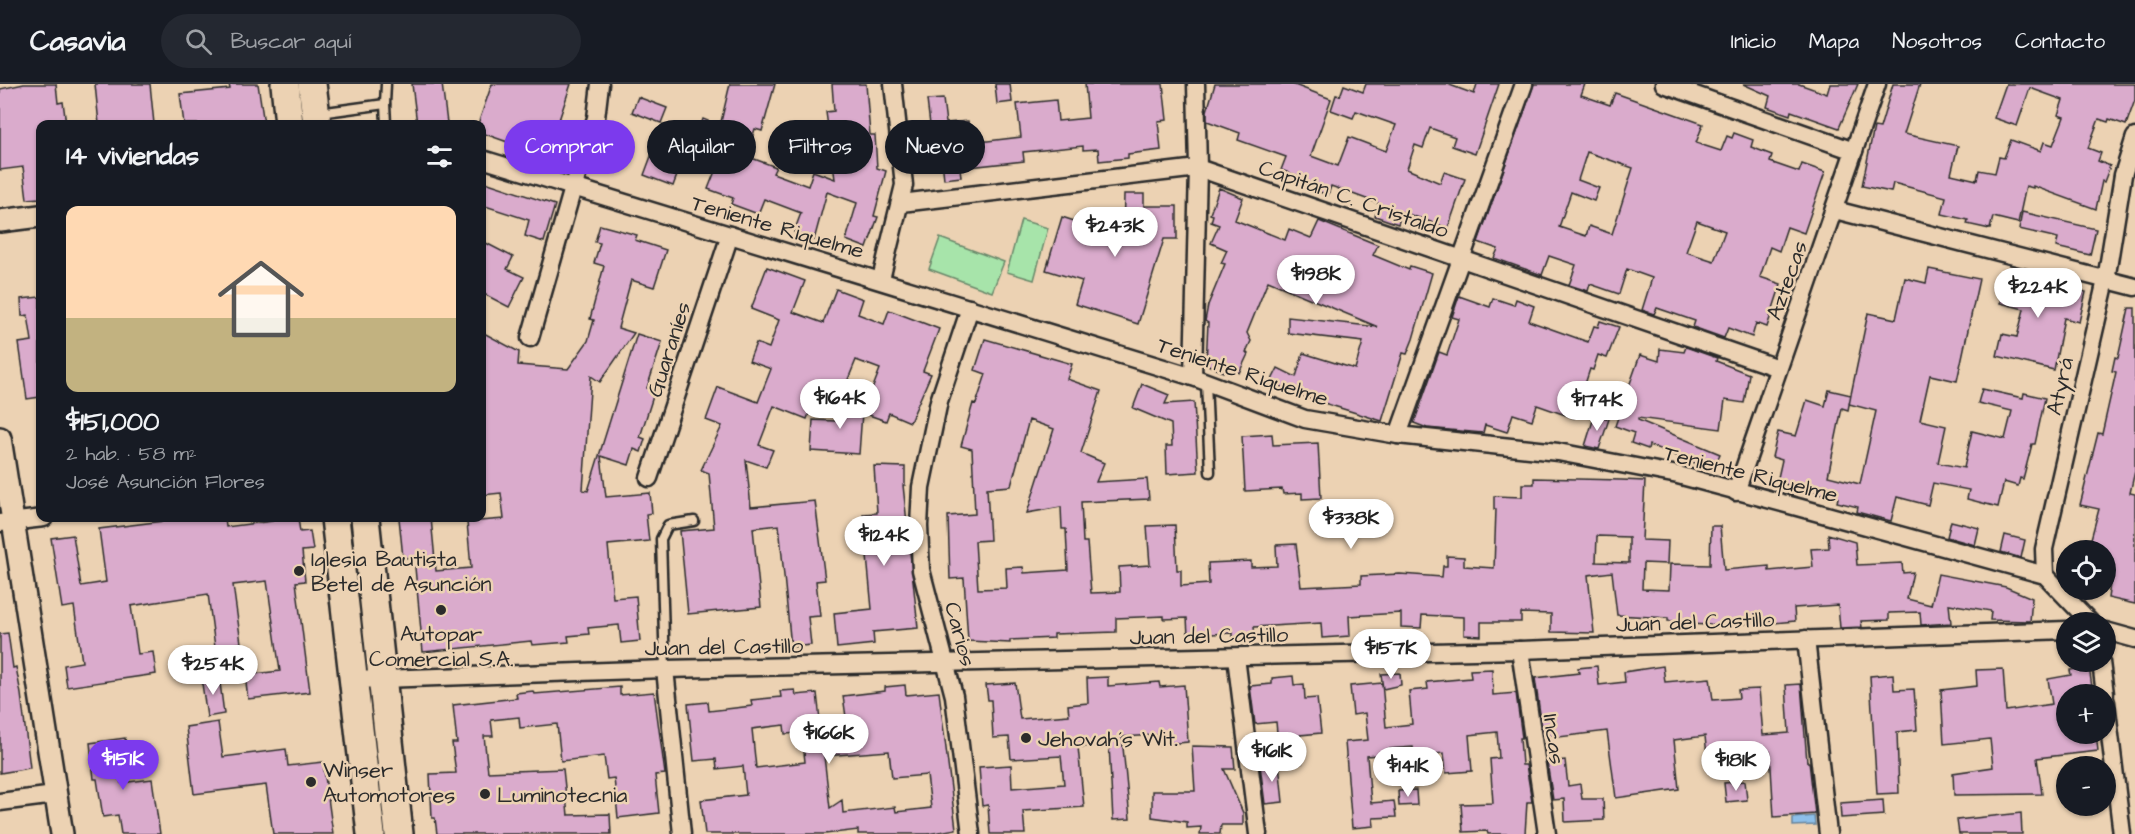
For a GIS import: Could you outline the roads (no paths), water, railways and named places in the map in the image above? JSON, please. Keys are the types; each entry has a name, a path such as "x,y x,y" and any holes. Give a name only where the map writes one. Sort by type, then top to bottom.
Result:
{"highway":[{"path":"285,84 289,120"},
{"path":"312,84 317,119"},
{"path":"335,522 371,834"},
{"path":"365,522 399,834"}],"street":[{"path":"530,338 573,188 596,118 600,84"},
{"path":"881,279 901,203 903,167 893,84"},
{"path":"1196,84 1200,380"},
{"path":"1398,435 1524,84"},
{"path":"1664,84 1854,151"},
{"name":"Aztecas","path":"1736,492 1877,84"},
{"name":"Atyrá","path":"2045,575 2044,549 2106,280 2123,175 2135,137"},
{"name":"Teniente Riquelme","path":"486,160 881,279 1200,380 1305,419 1398,435 1558,452 1678,475 2045,575"},
{"name":"Capitán C. Cristaldo","path":"901,203 1198,168 1778,368"},
{"path":"1835,210 2135,287"},
{"path":"0,221 36,216"},
{"name":"Guaraníes","path":"649,478 730,235"},
{"name":"Carios","path":"970,308 939,401 921,487 921,570 931,614 947,663 971,834"},
{"path":"0,438 7,522 62,834"},
{"path":"7,522 36,519"},
{"path":"2045,575 2080,612"},
{"name":"Juan del Castillo","path":"353,680 665,669 1520,651 2056,630"},
{"path":"2116,634 2135,639"},
{"path":"1806,639 1828,834"},
{"name":"Incas","path":"1520,651 1547,834"},
{"path":"1236,657 1258,834"},
{"path":"665,669 682,834"},
{"path":"2111,744 2122,834"},
{"path":"0,802 56,795"}],"lane":[{"path":"386,120 387,84"},
{"path":"317,119 385,104"},
{"path":"1200,380 1210,472"},
{"path":"665,669 661,539 668,525 694,521"}],"water":[{"path":"1814,816 1815,825 1793,826 1793,818"}],"place":[{"name":"Iglesia Bautista Betel de Asunción","path":"299,571"},
{"name":"Autopar Comercial S.A.","path":"441,610"},
{"name":"Jehovah´s Wit.","path":"1026,738"},
{"name":"Winser Automotores","path":"311,782"},
{"name":"Luminotecnia","path":"485,794"}]}
